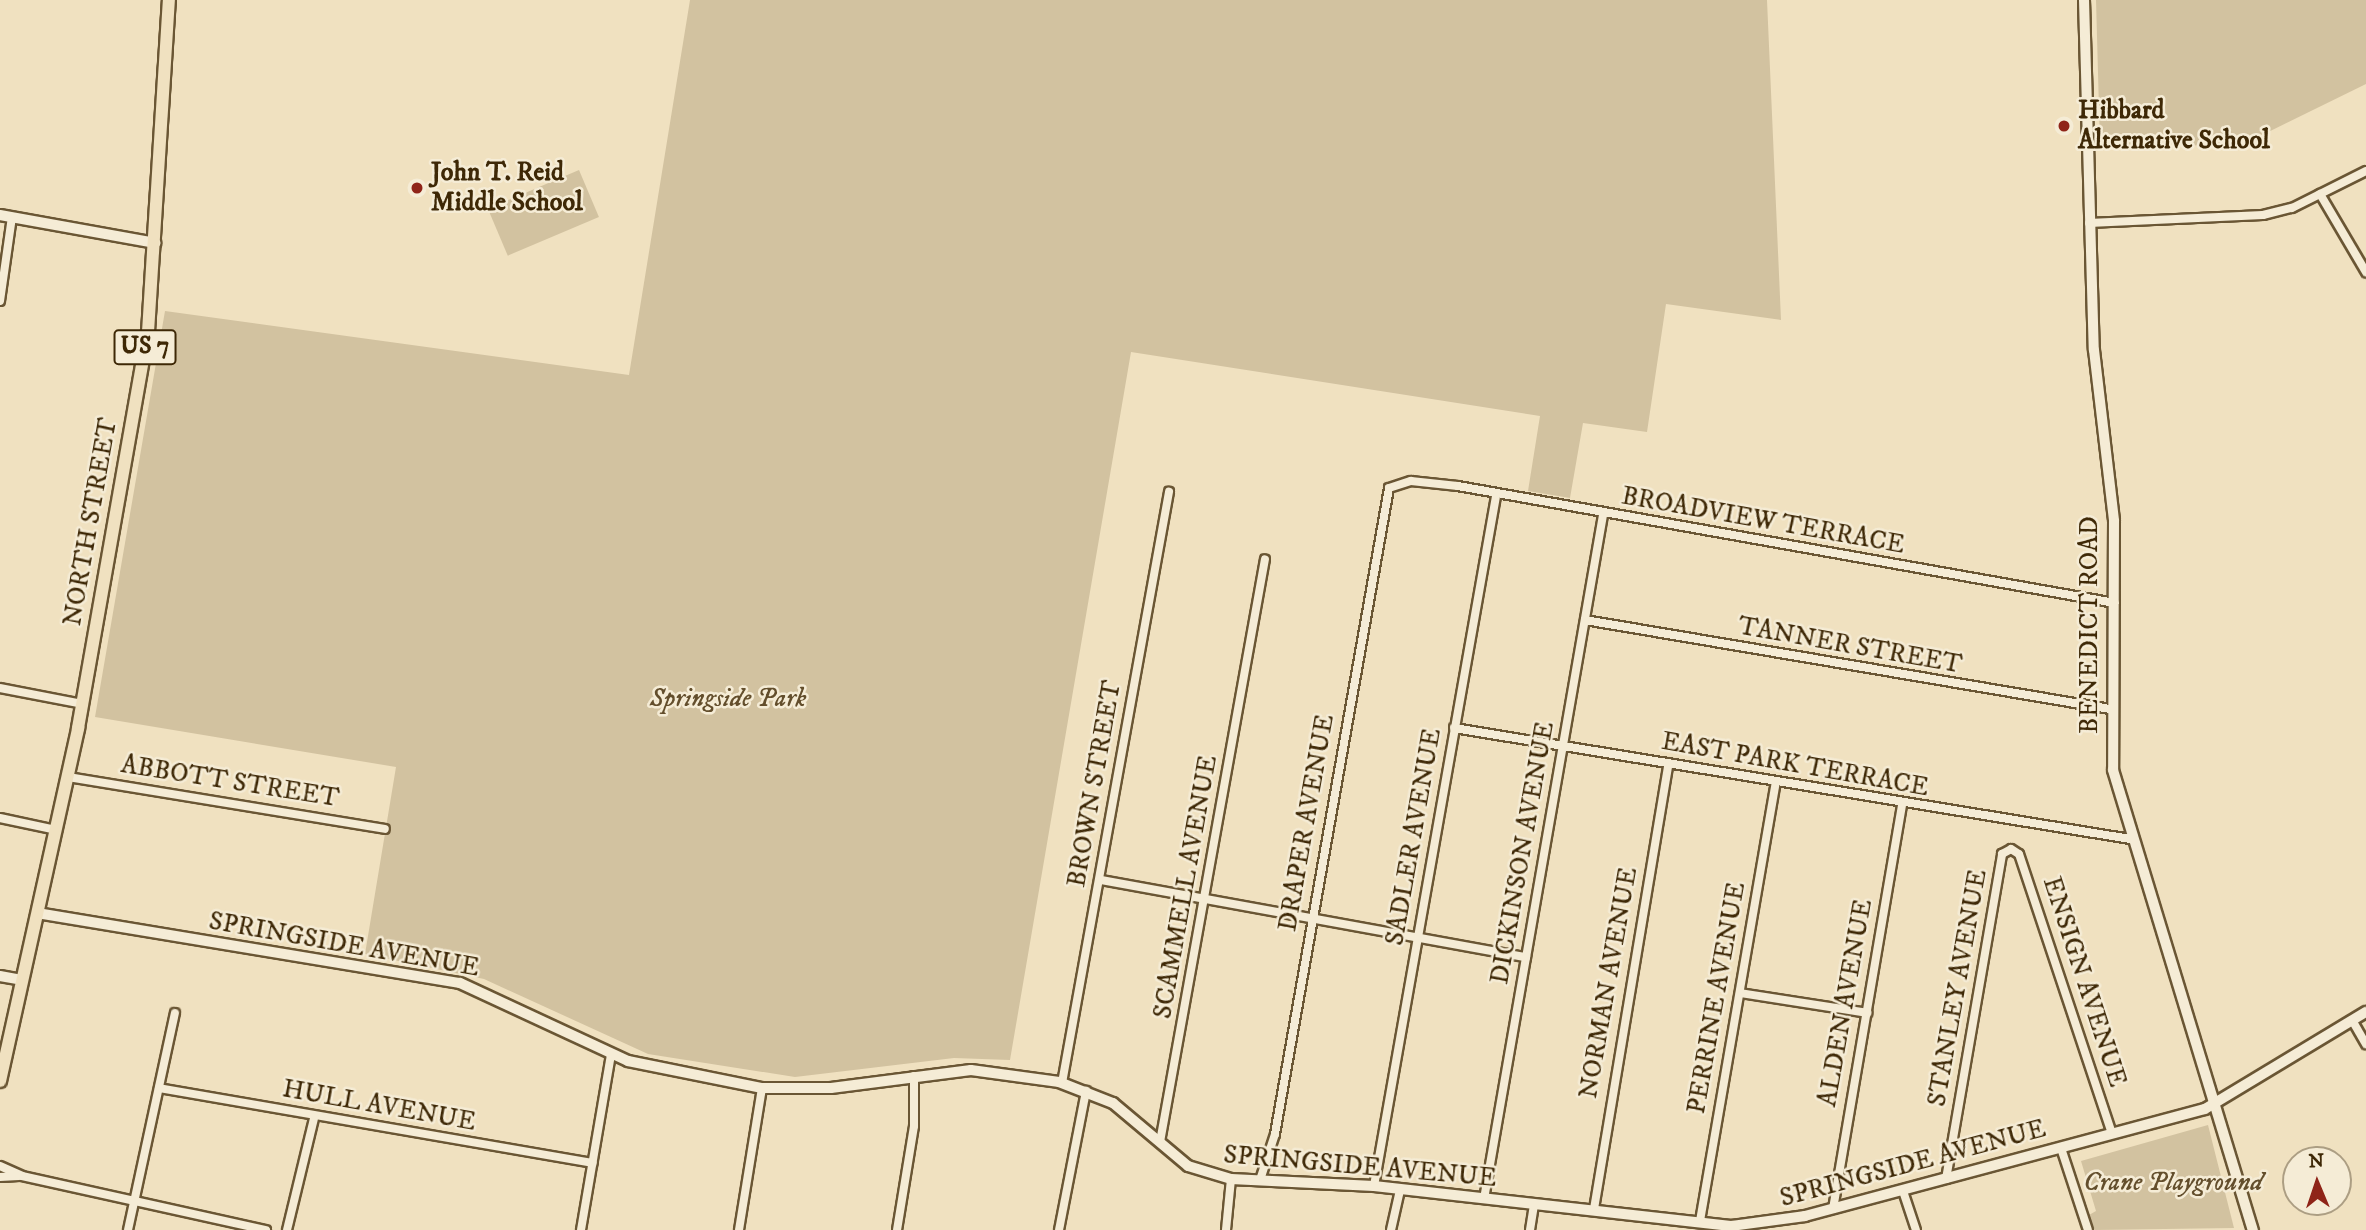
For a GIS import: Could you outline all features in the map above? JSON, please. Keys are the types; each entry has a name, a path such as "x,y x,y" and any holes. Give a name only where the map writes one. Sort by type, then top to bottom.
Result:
{"main road":[{"name":"NORTH STREET","path":"0,1081 83,704 148,332 169,0"},
{"name":"NORTH STREET","path":"0,1063 8,1045"}],"street":[{"name":"BENEDICT ROAD","path":"2084,0 2089,223 2115,603 2110,709 2113,771 2130,839 2253,1230"},
{"path":"2089,223 2263,215 2320,194 2366,171"},
{"path":"2320,194 2366,272"},
{"path":"0,215 155,243"},
{"path":"0,301 12,217"},
{"name":"BROADVIEW TERRACE","path":"1404,482 2115,603"},
{"name":"DRAPER AVENUE","path":"1260,1180 1275,1134 1384,497 1404,482"},
{"name":"BROWN STREET","path":"1062,1083 1101,880 1169,492"},
{"name":"SADLER AVENUE","path":"1374,1186 1496,496"},
{"name":"DICKINSON AVENUE","path":"1484,1199 1603,515"},
{"name":"SCAMMELL AVENUE","path":"1160,1142 1206,900 1265,559"},
{"name":"TANNER STREET","path":"1585,620 2110,709"},
{"path":"0,688 83,704"},
{"name":"EAST PARK TERRACE","path":"1454,728 1902,805 2130,839"},
{"name":"NORMAN AVENUE","path":"1594,1209 1669,763"},
{"name":"ABBOTT STREET","path":"68,777 385,829"},
{"name":"PERRINE AVENUE","path":"1700,1221 1776,782"},
{"name":"ALDEN AVENUE","path":"1833,1209 1902,805"},
{"path":"0,818 56,830"},
{"name":"ENSIGN AVENUE","path":"2011,849 2019,854 2112,1133"},
{"name":"STANLEY AVENUE","path":"1946,1180 2002,854 2011,849"},
{"path":"1101,880 1418,935 1526,957"},
{"name":"SPRINGSIDE AVENUE","path":"37,913 460,983 611,1054 762,1088 831,1088 971,1070 1062,1083 1086,1091 1137,1119 1188,1166 1231,1179 1374,1186 1743,1228 1833,1209 1946,1180 2215,1105 2352,1020 2365,1015"},
{"path":"0,976 22,980"},
{"path":"1740,993 1867,1013"},
{"path":"128,1230 175,1013"},
{"path":"2352,1020 2366,1044"},
{"path":"581,1230 611,1054"},
{"path":"897,1230 914,1126 914,1076"},
{"name":"HULL AVENUE","path":"159,1088 314,1118 593,1163"},
{"path":"739,1230 762,1088"},
{"path":"1059,1230 1086,1091"},
{"path":"287,1230 314,1118"},
{"path":"2061,1147 2088,1230"},
{"path":"0,1166 22,1176 267,1230"},
{"path":"0,1177 22,1176"},
{"path":"1226,1230 1231,1179"},
{"path":"1391,1230 1400,1189"},
{"path":"1903,1191 1916,1230"},
{"path":"1530,1230 1534,1204"}],"green space":[{"name":"Springside Park","path":"690,0 1767,0 1781,320 1666,304 1647,432 1583,423 1570,498 1528,491 1540,416 1131,352 1010,1060 954,1058 795,1077 648,1054 484,979 365,954 396,767 95,717 165,311 629,375"},
{"path":"2096,0 2366,0 2366,84 2242,145 2100,146"},
{"path":"579,170 599,217 508,256 488,209"},
{"name":"Crane Playground","path":"2208,1125 2234,1228 2095,1230 2089,1215 2096,1211 2081,1161"}],"place":[{"name":"Hibbard Alternative School","path":"2064,126"},
{"name":"John T. Reid Middle School","path":"417,188"}]}
